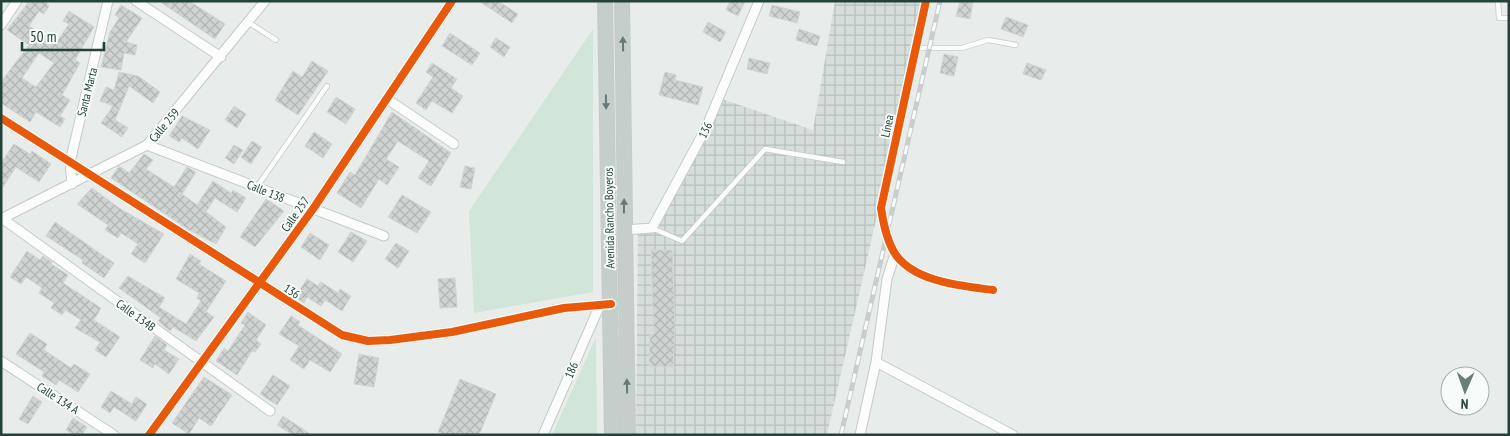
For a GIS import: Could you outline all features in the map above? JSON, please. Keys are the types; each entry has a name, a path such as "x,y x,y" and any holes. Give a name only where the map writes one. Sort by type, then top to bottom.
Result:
{"highway":[{"name":"Avenida Rancho Boyeros","path":"605,1 605,304 612,435"},
{"name":"Avenida Rancho Boyeros","path":"622,1 628,435"}],"street":[{"path":"1,25 17,1"},
{"name":"Santa Marta","path":"72,184 70,162 108,1"},
{"path":"136,1 221,57"},
{"name":"Calle 259","path":"2,219 147,145 265,1"},
{"name":"Calle 257","path":"149,435 313,209 452,1"},
{"name":"136","path":"652,228 706,128 759,1"},
{"name":"Línea","path":"895,254 890,244 881,208 926,1"},
{"path":"387,99 454,144"},
{"name":"136","path":"1,118 342,335 368,341 452,332 564,308 605,304"},
{"name":"Calle 138","path":"147,145 384,236"},
{"name":"Calle 134B","path":"2,219 270,411"},
{"path":"624,230 652,228"},
{"path":"860,435 876,362 887,279 895,254 930,279 956,286 992,290"},
{"name":"186","path":"543,435 605,304"},
{"name":"Calle 134 A","path":"1,361 114,435"},
{"path":"876,362 1013,435"}],"lane":[{"path":"1498,1 1500,18 1509,18"},
{"path":"248,22 276,40"},
{"path":"916,48 962,48 988,40 1016,45"},
{"path":"257,187 328,86"},
{"path":"652,228 682,242 764,149 843,162"}],"shaded area":[{"path":"835,1 926,1 827,435 636,435 638,229 652,228 719,98 813,130"}],"green space":[{"path":"593,29 593,292 474,313 469,211"},
{"path":"596,337 597,435 552,435"}],"building":[{"path":"24,1 45,1 49,6 44,14 39,11 29,26 56,43 69,24 63,21 69,11 94,27 75,60 80,63 62,95 70,100 60,116 65,119 60,127 36,112 30,122 1,103 1,82 29,45 7,30 28,3","holes":["39,53 54,63 36,87 22,78"]},
{"path":"159,1 189,1 225,24 215,39"},
{"path":"479,1 498,1 518,14 512,23"},
{"path":"730,1 745,1 738,16 726,10"},
{"path":"960,1 973,1 970,19 956,16"},
{"path":"121,5 142,18 126,42 137,45 135,55 124,53 121,70 101,67 110,32 119,18 115,15"},
{"path":"772,5 800,12 797,23 769,16"},
{"path":"1006,17 1028,25 1023,37 1001,29"},
{"path":"708,22 726,32 720,42 703,32"},
{"path":"799,29 820,36 817,46 796,40"},
{"path":"450,33 480,53 472,65 442,46"},
{"path":"496,38 510,47 504,57 490,47"},
{"path":"944,54 958,57 954,76 940,73"},
{"path":"749,58 770,63 767,74 747,69"},
{"path":"312,61 328,71 298,115 275,100 293,71 302,77"},
{"path":"432,63 457,79 451,88 463,96 452,113 432,101 426,110 416,103 433,77 426,72"},
{"path":"1027,63 1046,70 1041,80 1023,74"},
{"path":"119,72 138,76 160,92 153,103 129,86 115,120 128,128 122,137 101,123 113,106 100,101 106,87 114,90"},
{"path":"665,72 676,75 675,80 703,87 698,105 659,95"},
{"path":"336,97 355,109 346,124 327,112"},
{"path":"234,106 246,114 237,128 225,120"},
{"path":"392,112 451,153 431,186 418,178 429,161 398,141 386,159 399,167 387,185 379,179 361,208 337,193 350,172 355,175"},
{"path":"182,116 210,130 198,149 182,138 179,142 169,136"},
{"path":"314,132 332,144 323,158 305,146"},
{"path":"252,141 262,147 251,164 241,157"},
{"path":"14,144 30,154 32,151 51,164 39,182 16,167 1,190 1,163"},
{"path":"234,145 243,150 234,164 225,158"},
{"path":"144,154 153,160 146,169 174,187 187,167 196,172 182,194 197,205 213,181 231,193 233,190 246,198 237,212 215,198 206,212 226,227 216,244 189,230 111,178 119,166 129,173"},
{"path":"465,166 475,168 471,189 460,187"},
{"path":"92,188 119,208 164,234 145,263 131,254 138,244 121,233 118,238 105,230 108,225 77,204"},
{"path":"402,195 431,212 417,233 388,217"},
{"path":"266,199 284,211 255,247 240,237"},
{"path":"55,222 114,263 104,278 82,263 83,260 46,236"},
{"path":"351,232 367,241 353,262 338,252"},
{"path":"310,233 329,245 320,260 301,247"},
{"path":"396,243 409,251 398,268 385,259"},
{"path":"651,250 672,250 675,326 673,367 649,366 650,334 654,334"},
{"path":"27,251 40,260 43,256 52,262 51,264 68,275 63,283 101,308 94,320 120,337 106,357 95,350 100,342 75,328 81,320 65,310 62,315 51,308 54,303 39,293 42,288 26,277 21,284 10,277"},
{"path":"190,254 201,261 199,264 226,281 206,312 214,317 196,341 173,327 170,331 158,321 161,318 119,288 128,276 165,298 159,307 186,324 201,301 197,298 199,293 176,279"},
{"path":"455,278 457,307 440,308 438,279"},
{"path":"307,279 318,286 321,282 338,293 340,289 351,296 342,311 325,300 321,306 307,297 304,303 295,297"},
{"path":"248,312 266,325 256,340 261,344 255,352 252,351 237,375 216,361 224,348 228,351 245,325 241,323"},
{"path":"291,316 300,322 298,325 342,354 330,372 310,360 304,369 290,360 299,346 279,334"},
{"path":"30,333 47,344 44,350 71,368 74,364 90,374 78,392 59,380 56,385 42,376 44,372 16,354"},
{"path":"155,336 167,345 164,350 179,359 169,374 155,364 153,368 140,360"},
{"path":"359,354 379,358 374,387 354,384"},
{"path":"273,375 290,386 277,405 260,394"},
{"path":"204,377 232,395 211,426 199,418 189,434 172,423"},
{"path":"460,379 496,394 479,435 445,435 438,432"},
{"path":"111,391 132,404 136,397 147,404 136,421 114,407 110,413 101,407"},
{"path":"33,396 42,402 28,424 19,419"},
{"path":"283,416 312,435 293,435 277,425"},
{"path":"73,418 87,427 82,435 74,435 66,430"}],"railway":[{"path":"841,435 940,1"}],"cycle path":[{"path":"149,435 313,209 452,1"},
{"path":"926,1 881,208 884,225 894,252 902,262 913,270 939,281 993,290"},
{"path":"1,118 342,335 368,341 390,340 452,332 564,308 611,304"}]}
